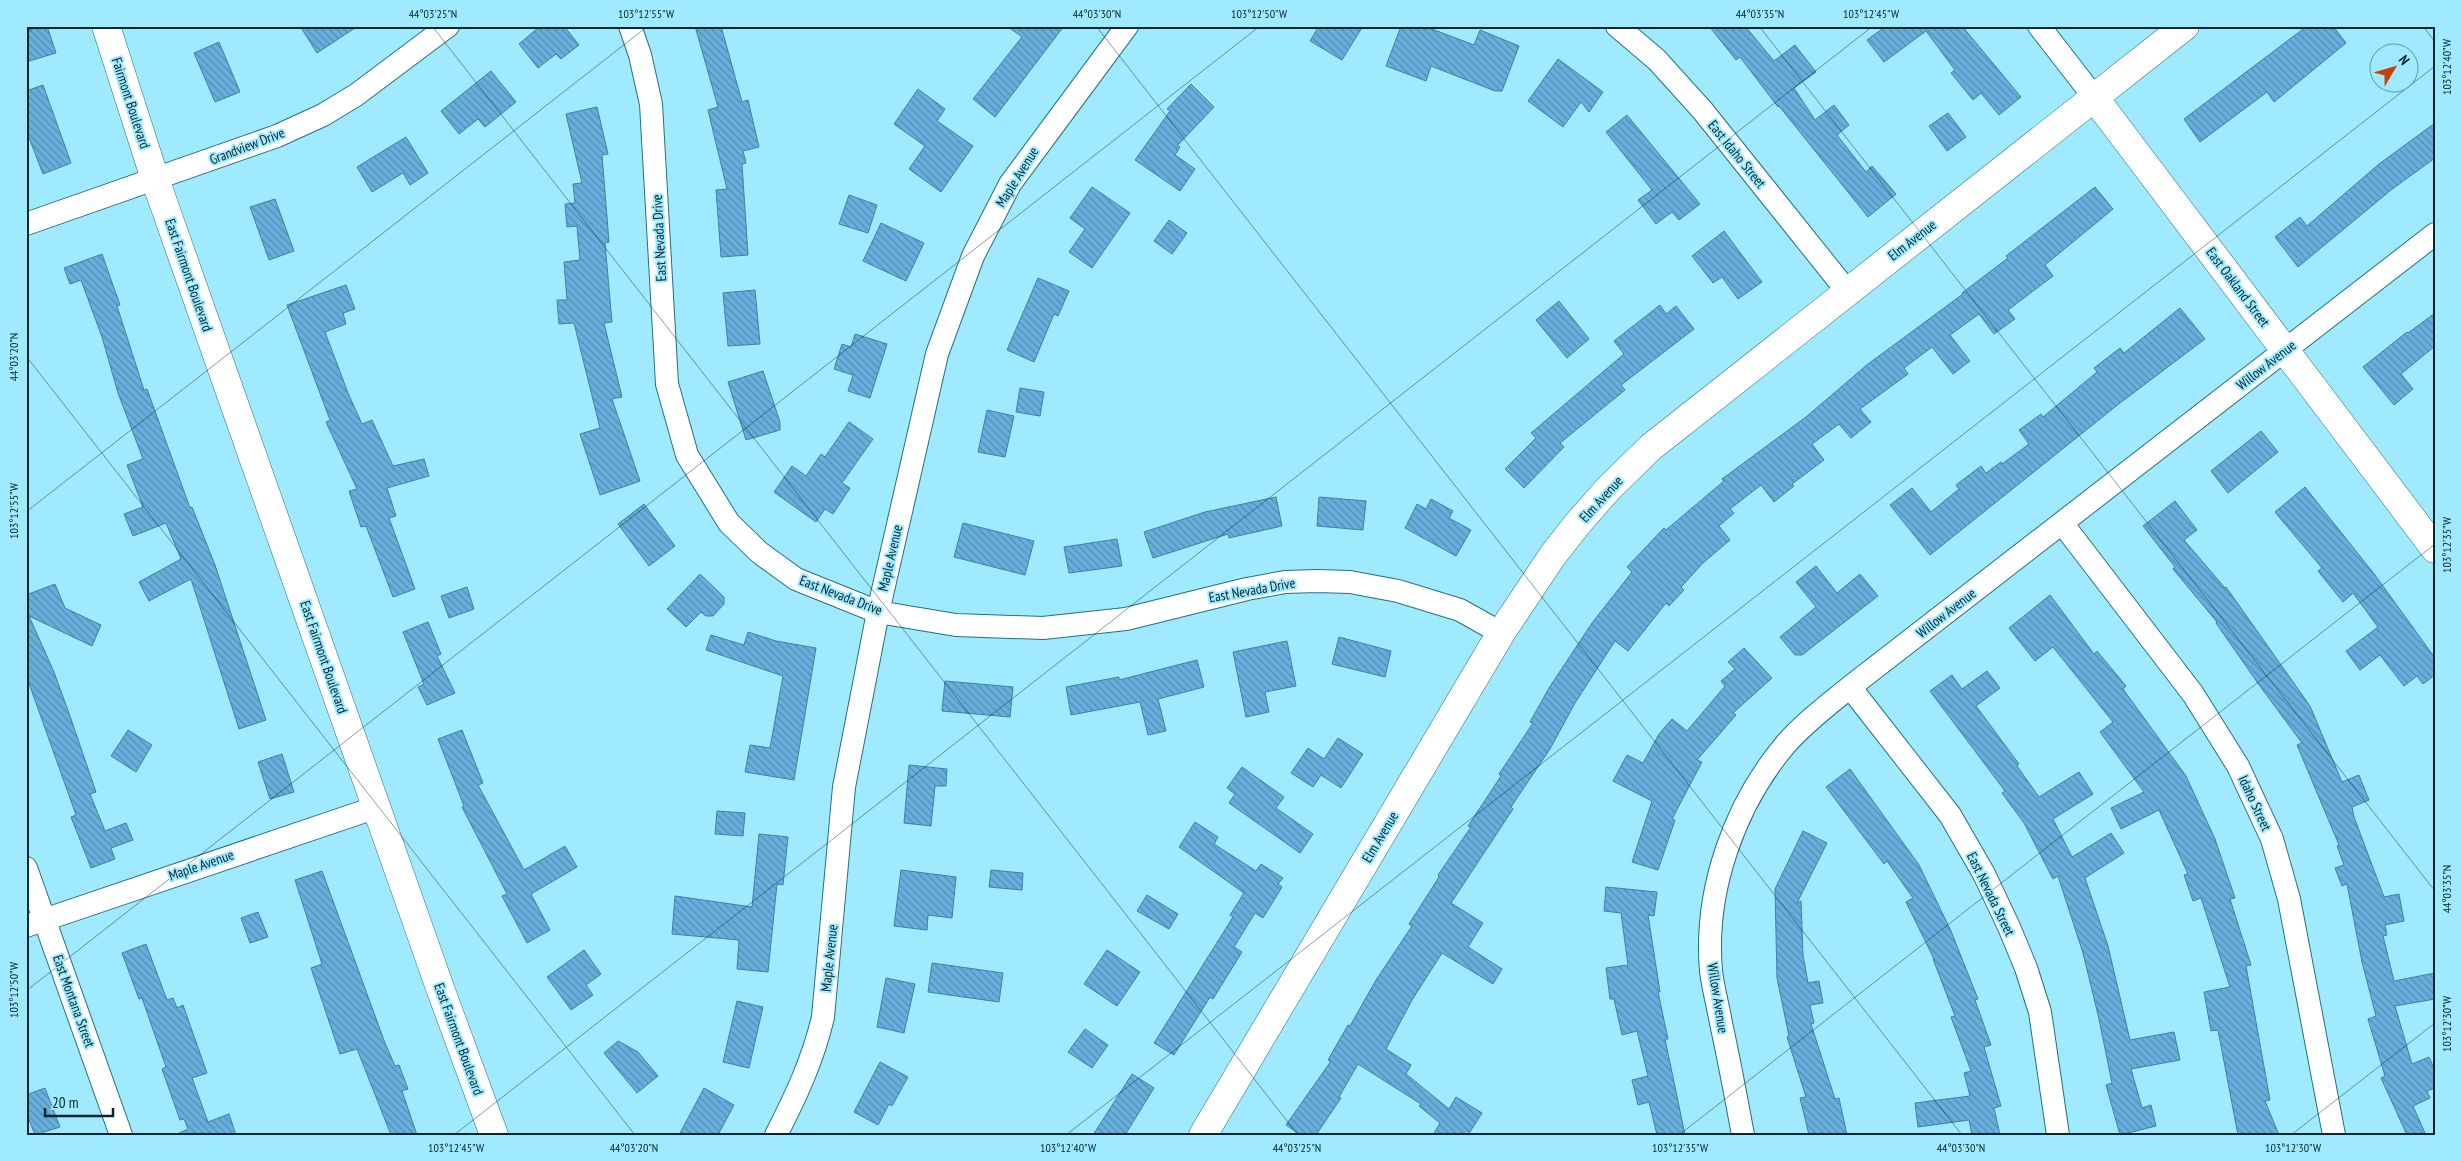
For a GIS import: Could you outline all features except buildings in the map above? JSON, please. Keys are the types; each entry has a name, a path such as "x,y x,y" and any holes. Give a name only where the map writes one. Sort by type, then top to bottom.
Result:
{"street":[{"name":"Fairmont Boulevard","path":"106,26 155,179"},
{"name":"Grandview Drive","path":"26,224 277,136 323,115 356,94 448,26"},
{"name":"East Nevada Drive","path":"630,26 640,54 651,104 667,384 688,455 729,523 760,552 796,579 878,612 956,625 1043,628 1126,619 1247,589 1285,582 1350,582 1398,591 1460,610 1501,633"},
{"name":"Maple Avenue","path":"776,1135 801,1088 816,1046 823,1017 844,787 878,612 936,354 973,256 1010,184 1127,26"},
{"name":"East Idaho Street","path":"1617,26 1657,60 1703,111 1847,292"},
{"name":"East Oakland Street","path":"2039,26 2435,549"},
{"name":"Elm Avenue","path":"1203,1135 1501,633 1553,555 1608,489 1651,447 2185,26"},
{"name":"East Fairmont Boulevard","path":"155,179 494,1135"},
{"name":"Willow Avenue","path":"1744,1135 1711,971 1714,903 1725,853 1741,812 1762,776 1780,752 1812,718 1850,687 2435,234"},
{"name":"Idaho Street","path":"2062,523 2193,694 2238,766 2272,838 2289,899 2334,1135"},
{"name":"East Nevada Street","path":"1850,687 1950,816 1984,874 2009,927 2026,968 2040,1012 2058,1135"},
{"name":"Maple Avenue","path":"35,922 377,806"},
{"name":"East Montana Street","path":"26,868 35,922 121,1135"}]}
